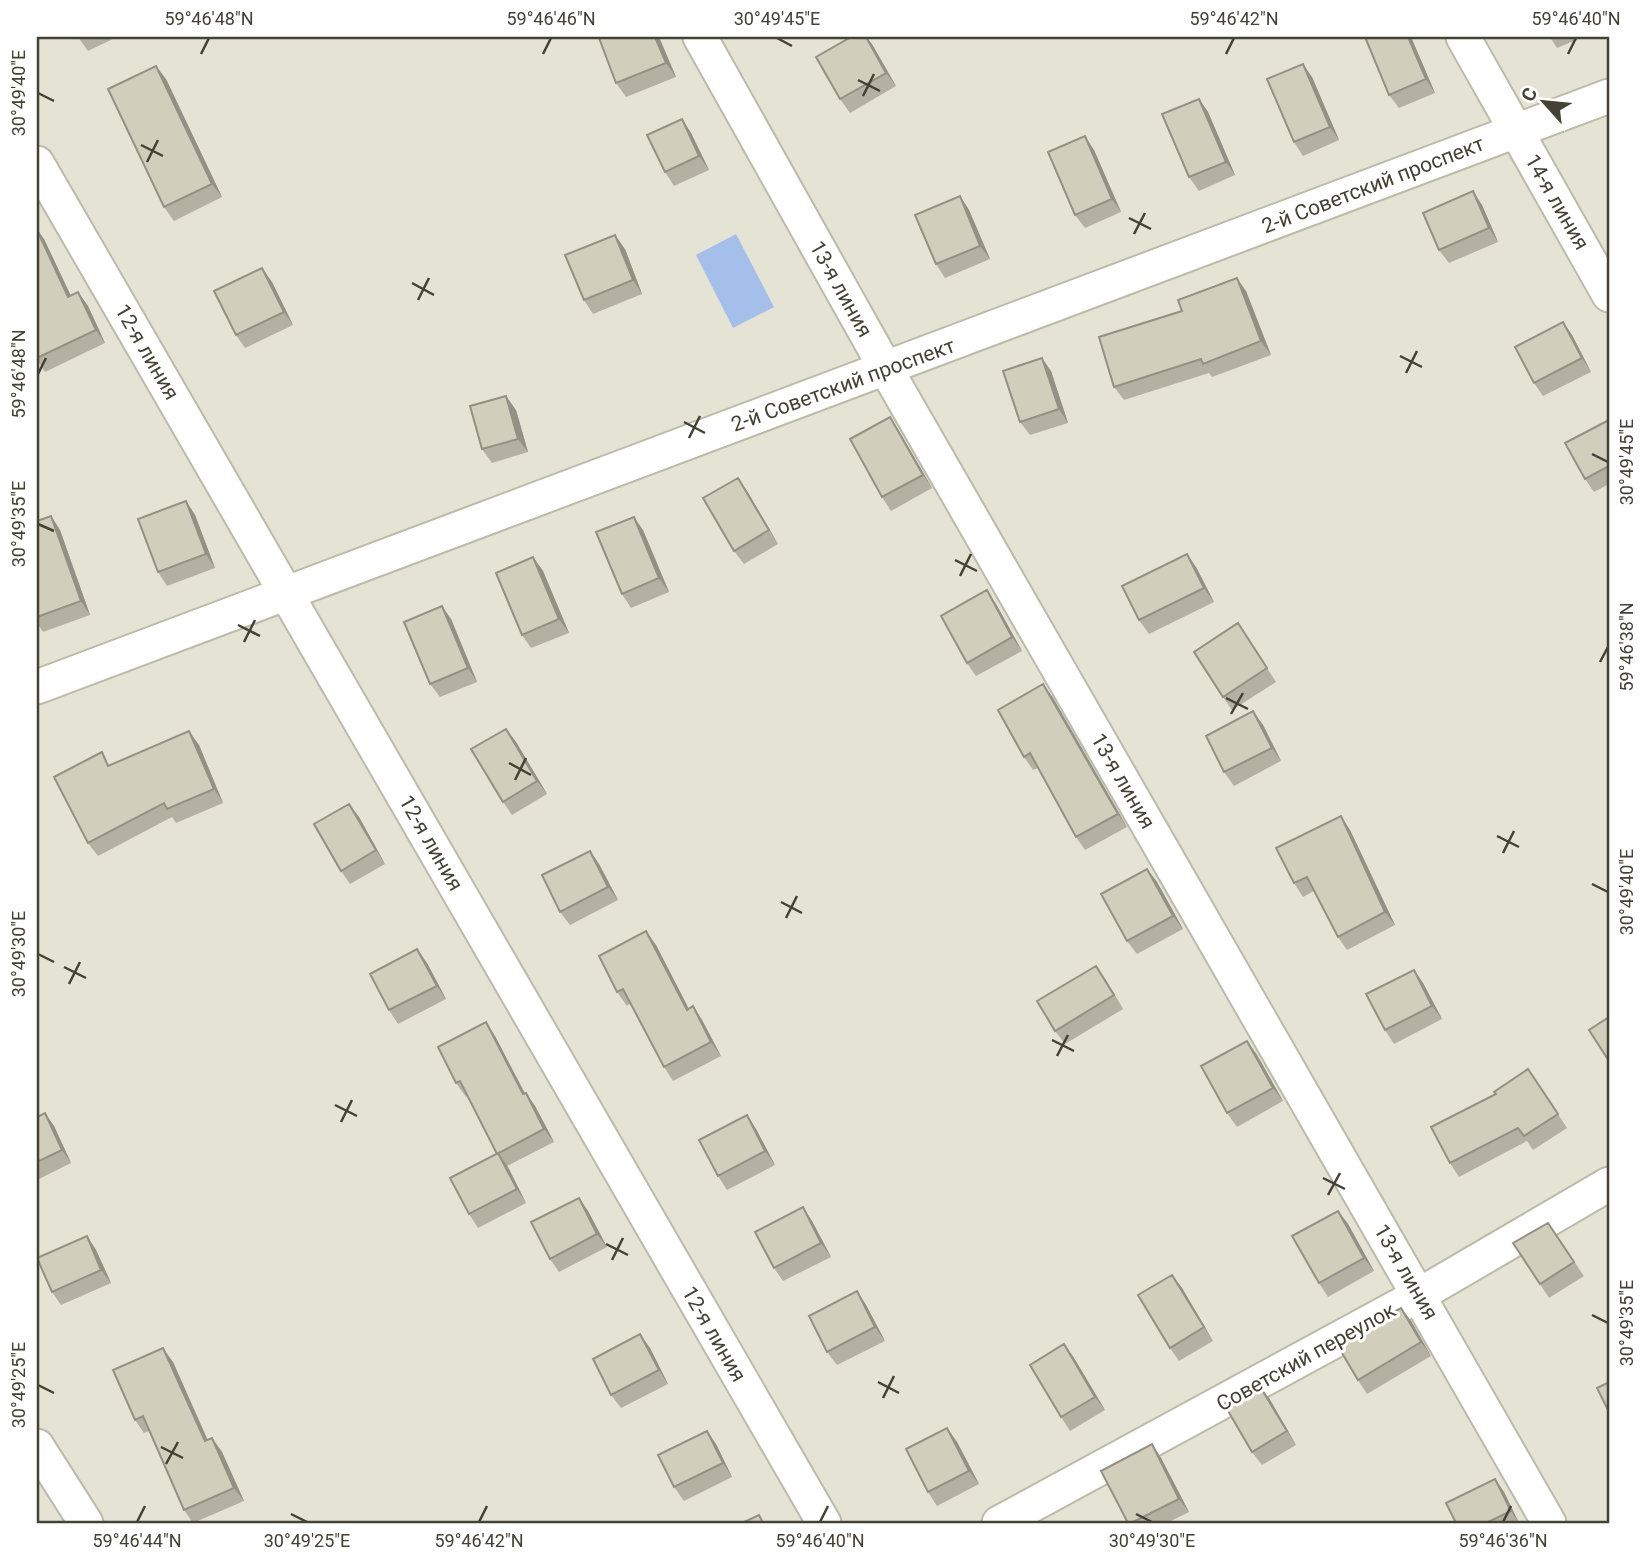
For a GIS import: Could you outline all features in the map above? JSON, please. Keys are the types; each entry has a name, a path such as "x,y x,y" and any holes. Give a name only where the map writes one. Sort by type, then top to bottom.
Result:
{"street":[{"name":"13-я линия","path":"699,37 886,369 1549,1523"},
{"name":"14-я линия","path":"1463,37 1609,295"},
{"name":"2-й Советский проспект","path":"37,687 1609,96"},
{"name":"12-я линия","path":"37,163 824,1523"},
{"name":"Советский переулок","path":"999,1523 1419,1295 1609,1184"},
{"path":"37,1446 86,1523"}],"shaded area":[{"path":"37,37 1609,37 1609,1523 37,1523"}],"water":[{"path":"736,234 774,307 733,328 696,255"}],"building":[{"path":"655,37 666,63 616,83 599,38"},
{"path":"851,37 866,37 886,73 840,99 816,57"},
{"path":"1365,37 1408,37 1426,79 1389,95"},
{"path":"1303,64 1330,127 1294,142 1267,79"},
{"path":"156,66 212,184 164,207 108,89"},
{"path":"1199,99 1226,162 1189,177 1162,114"},
{"path":"682,119 699,156 665,172 647,135"},
{"path":"1085,136 1112,199 1075,215 1048,152"},
{"path":"1473,191 1489,228 1439,250 1423,213"},
{"path":"960,196 980,246 936,264 915,215"},
{"path":"37,230 68,297 78,292 96,330 37,358"},
{"path":"615,235 633,280 584,300 565,255"},
{"path":"262,268 284,312 236,335 214,291"},
{"path":"1237,278 1261,341 1203,364 1201,359 1114,387 1099,337 1182,311 1178,300"},
{"path":"1563,322 1582,358 1534,383 1515,347"},
{"path":"1042,358 1059,409 1020,422 1003,371"},
{"path":"506,396 518,439 482,449 470,406"},
{"path":"890,417 923,475 882,497 850,439"},
{"path":"1609,420 1609,466 1585,479 1565,443"},
{"path":"738,478 769,530 734,551 703,498"},
{"path":"186,501 206,554 158,572 138,519"},
{"path":"51,516 81,601 37,617 37,521"},
{"path":"634,517 659,578 622,594 596,532"},
{"path":"1187,554 1204,588 1139,620 1122,586"},
{"path":"533,557 559,619 522,635 496,573"},
{"path":"987,590 1012,637 967,663 941,616"},
{"path":"442,606 468,668 430,684 404,622"},
{"path":"1238,623 1267,668 1223,697 1194,652"},
{"path":"1043,684 1118,814 1076,837 1030,753 1024,757 998,710"},
{"path":"1253,711 1272,748 1224,772 1206,736"},
{"path":"506,729 537,781 503,802 471,749"},
{"path":"189,731 214,789 167,809 164,803 88,843 54,777 102,752 108,766"},
{"path":"349,804 376,850 341,871 314,824"},
{"path":"1341,816 1385,912 1338,937 1307,877 1294,883 1276,848"},
{"path":"590,851 608,887 560,912 542,875"},
{"path":"1147,869 1173,916 1127,941 1101,894"},
{"path":"646,931 687,1010 693,1006 711,1042 664,1067 623,989 617,992 599,956"},
{"path":"417,949 437,986 389,1010 370,974"},
{"path":"1096,966 1114,995 1055,1031 1037,1001"},
{"path":"1414,970 1432,1006 1385,1030 1366,994"},
{"path":"1609,1017 1609,1061 1589,1030"},
{"path":"486,1022 544,1129 497,1154 460,1081 456,1083 438,1047"},
{"path":"1247,1041 1273,1088 1227,1113 1201,1066"},
{"path":"1528,1069 1558,1114 1524,1136 1518,1128 1450,1163 1431,1127 1496,1094 1494,1092"},
{"path":"45,1113 62,1150 37,1162 37,1117"},
{"path":"747,1115 765,1151 718,1176 699,1140"},
{"path":"498,1153 517,1189 469,1214 450,1178"},
{"path":"579,1198 597,1234 550,1259 531,1222"},
{"path":"803,1207 821,1243 774,1268 755,1232"},
{"path":"1338,1211 1364,1258 1319,1283 1292,1236"},
{"path":"1548,1223 1574,1262 1540,1284 1513,1243"},
{"path":"87,1236 101,1270 52,1292 37,1258"},
{"path":"1172,1275 1204,1327 1170,1348 1138,1295"},
{"path":"857,1291 875,1327 827,1352 809,1316"},
{"path":"1401,1308 1421,1342 1358,1380 1336,1343"},
{"path":"640,1334 659,1370 611,1395 593,1359"},
{"path":"1064,1344 1095,1397 1061,1417 1030,1365"},
{"path":"163,1348 205,1441 212,1438 234,1488 184,1510 143,1416 135,1420 113,1370"},
{"path":"1609,1382 1609,1412 1597,1388"},
{"path":"1259,1385 1287,1431 1252,1452 1224,1404"},
{"path":"947,1428 969,1471 928,1492 906,1449"},
{"path":"707,1431 723,1463 674,1487 658,1455"},
{"path":"1152,1444 1179,1499 1128,1523 1101,1471"},
{"path":"1495,1479 1511,1511 1486,1523 1456,1523 1446,1503"},
{"path":"759,1515 763,1523 742,1523"}]}
